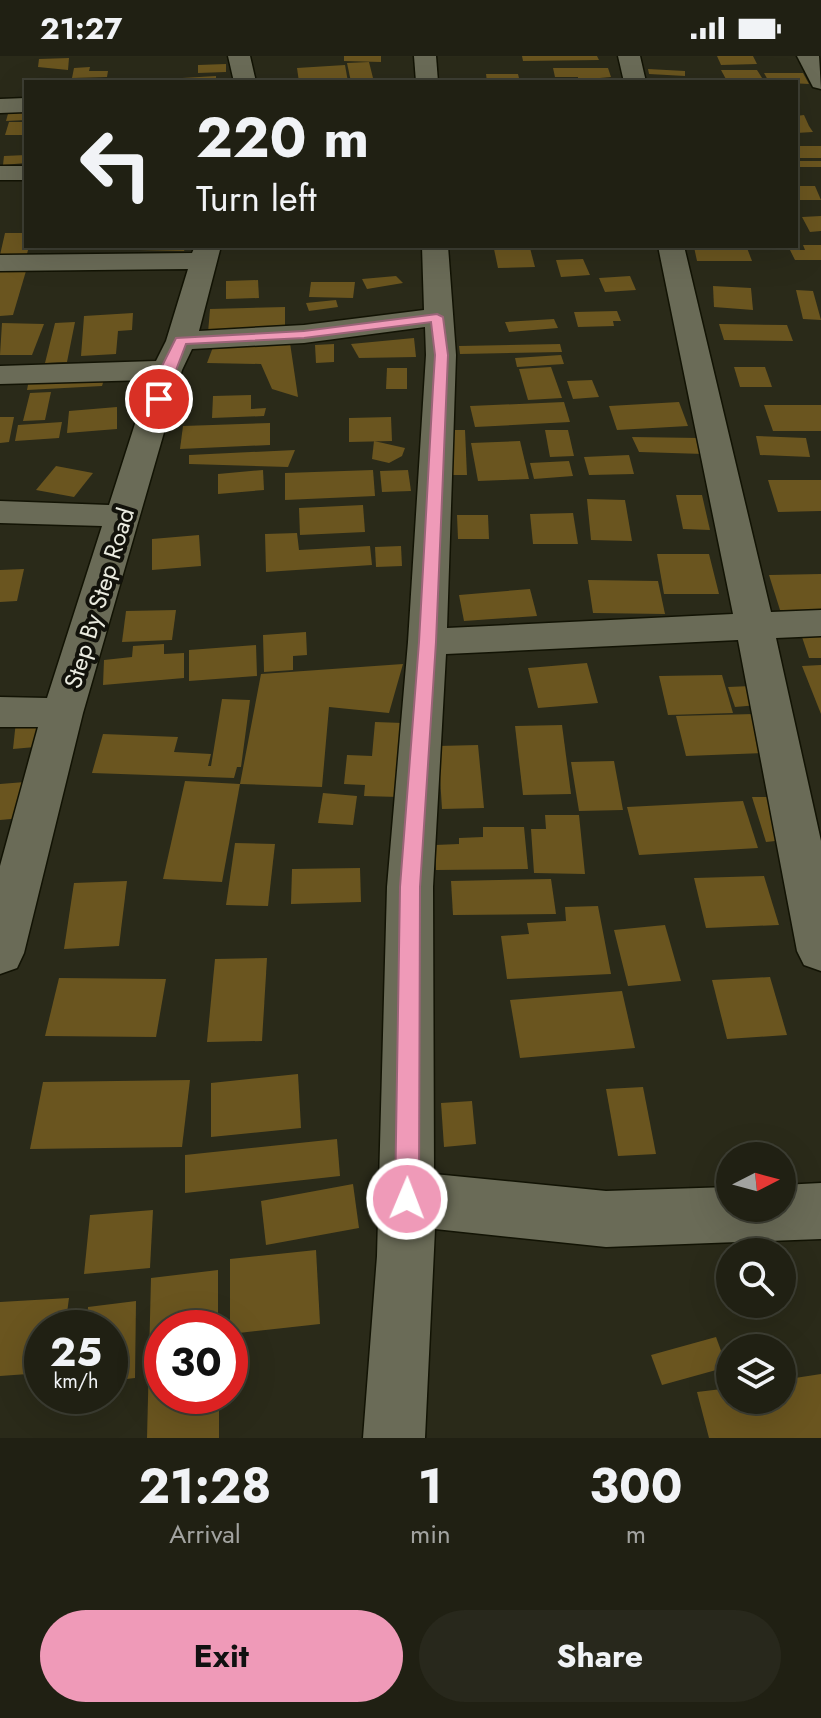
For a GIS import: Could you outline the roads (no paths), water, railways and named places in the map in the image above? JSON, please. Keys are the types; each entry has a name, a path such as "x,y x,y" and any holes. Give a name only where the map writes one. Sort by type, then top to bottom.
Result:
{"street":[{"path":"239,56 245,80"},
{"path":"425,56 427,80"},
{"path":"629,56 635,80"},
{"path":"808,56 821,82"},
{"path":"0,106 24,105"},
{"path":"0,173 24,173"},
{"path":"394,1438 406,1256 410,887 427,642 441,355 435,248"},
{"path":"671,248 755,628 821,951"},
{"path":"0,263 206,254"},
{"name":"Step By Step Road","path":"0,953 63,713 206,254"},
{"path":"0,375 174,356 304,334 437,317"},
{"path":"0,512 124,516"},
{"path":"427,642 821,623"},
{"path":"0,712 63,713"},
{"path":"407,1199 606,1219 821,1211"}]}
